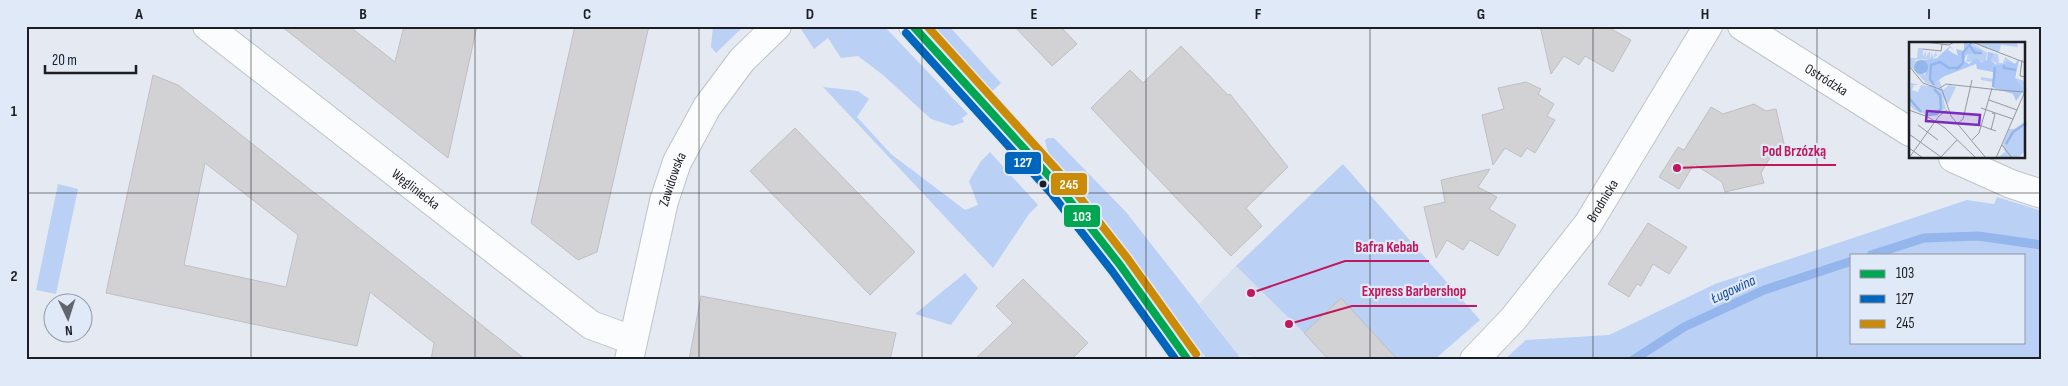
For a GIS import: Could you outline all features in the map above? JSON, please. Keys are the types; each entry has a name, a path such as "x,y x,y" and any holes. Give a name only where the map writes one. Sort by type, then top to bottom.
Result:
{"street":[{"name":"Węgliniecka","path":"208,26 591,325 630,350"},
{"name":"Zawidowska","path":"630,350 664,201 677,162 707,107 742,60 777,26"},
{"path":"913,26 1059,187 1120,265 1188,360"},
{"name":"Brodnicka","path":"1474,360 1514,318 1588,224 1708,26"},
{"name":"Ostródzka","path":"1742,26 1909,131"},
{"path":"1955,159 2011,184 2042,194"}],"shaded area":[{"path":"713,26 744,26 716,53 711,47"},
{"path":"799,26 884,26 968,114 962,118 964,122 953,126 931,119 883,75 858,56 841,58 828,38 814,49"},
{"path":"924,26 949,26 1001,83 988,95"},
{"path":"823,87 858,91 869,99 857,117 891,154 965,210 978,205 969,181 981,161 990,152 1038,205 1029,214 993,268"},
{"path":"1054,138 1126,212 1239,356 1236,359 1208,360 1050,160 1045,140"},
{"path":"1343,164 1480,320 1434,360 1398,360 1304,333 1236,266"},
{"path":"58,184 78,189 56,294 36,290"},
{"path":"1997,197 2042,211 2042,360 1504,360 1526,340 1609,335 1715,284 1967,200 1994,204"},
{"path":"1236,266 1304,333 1398,360 1254,360 1251,356 1239,356 1199,304"},
{"path":"965,273 978,288 951,325 915,314"}],"building":[{"path":"281,26 349,26 395,62 404,26 477,26 448,158"},
{"path":"575,26 649,26 597,252 578,260 531,223"},
{"path":"1014,26 1060,26 1077,44 1052,66"},
{"path":"1540,26 1606,26 1631,40 1613,72 1585,56 1579,65 1564,56 1551,74"},
{"path":"1181,46 1228,95 1230,94 1288,167 1246,208 1262,226 1231,256 1091,108 1130,70 1143,83"},
{"path":"153,75 178,85 526,360 431,360 434,343 370,292 357,346 106,293","holes":["205,163 298,235 286,287 184,265"]},
{"path":"1526,82 1541,89 1538,94 1554,104 1547,116 1555,120 1535,153 1527,148 1521,157 1505,148 1493,165 1482,115 1504,109 1498,88"},
{"path":"1754,104 1766,111 1776,109 1785,148 1775,151 1768,161 1761,173 1764,183 1725,192 1722,182 1694,164 1679,189 1659,177 1678,147 1684,150 1711,107 1723,114"},
{"path":"795,128 915,252 870,295 750,171"},
{"path":"1490,169 1478,187 1497,197 1489,209 1516,225 1498,256 1470,240 1463,250 1447,240 1436,258 1424,207 1445,202 1441,180"},
{"path":"1648,223 1687,247 1669,274 1653,264 1641,286 1637,284 1629,297 1608,284"},
{"path":"1023,279 1088,343 1071,360 974,360 1013,323 996,306"},
{"path":"701,296 896,333 890,360 689,360"},
{"path":"1341,298 1398,360 1329,360 1304,333"}],"waterway":[{"name":"Ługowina","path":"1874,254 1924,238 1978,236 2042,245"},
{"name":"Ługowina","path":"1633,360 1684,327 1764,290 1850,262"}],"transit line":[{"name":"103","path":"913,26 1059,187 1120,265 1188,360"},
{"name":"245","path":"927,26 1067,181 1128,259 1196,354"},
{"name":"127","path":"906,33 1051,193 1112,271 1176,360"}],"place":[{"name":"Pod Brzózką","path":"1677,168"},
{"name":"Bafra Kebab","path":"1251,293"},
{"name":"Express Barbershop","path":"1289,324"}]}
